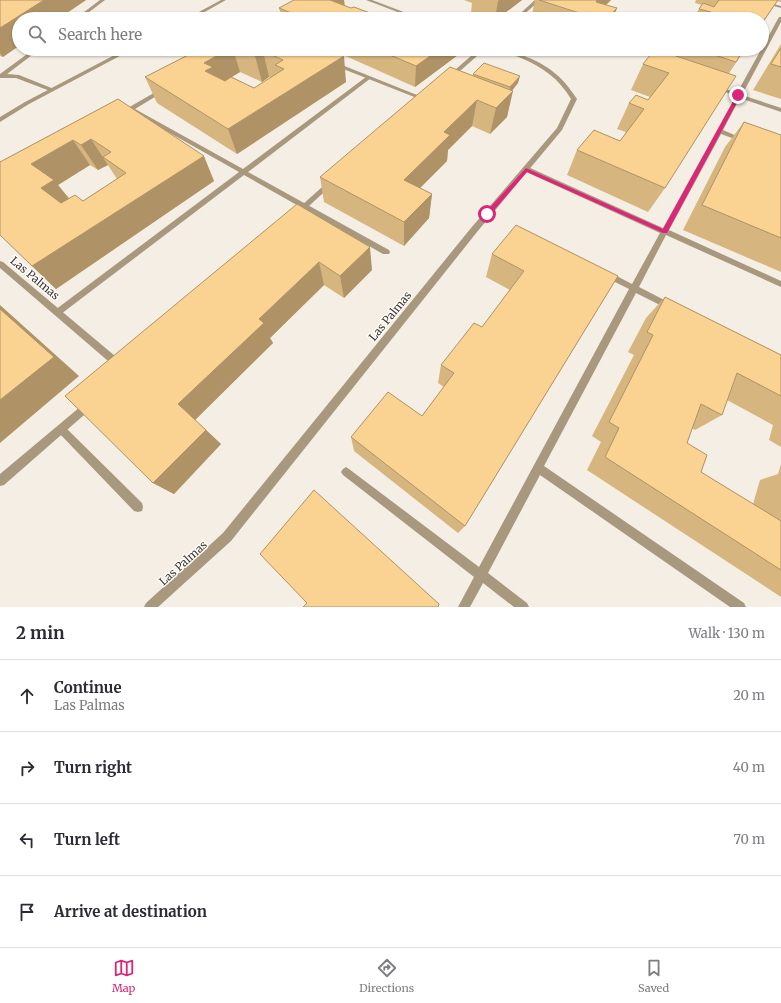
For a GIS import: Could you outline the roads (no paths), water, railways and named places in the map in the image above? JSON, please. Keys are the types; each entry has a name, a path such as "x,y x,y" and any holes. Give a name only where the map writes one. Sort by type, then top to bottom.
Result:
{"street":[{"path":"87,12 103,0"},
{"path":"201,12 224,0"},
{"path":"368,0 401,12"},
{"path":"524,12 538,0"},
{"path":"754,0 781,7"},
{"path":"769,45 777,32 781,18"},
{"path":"2,75 28,56"},
{"path":"0,120 52,90 117,56"},
{"path":"441,84 474,56"},
{"name":"Las Palmas","path":"150,607 227,537 474,230 560,129 574,99 568,88 558,76 540,64 519,56"},
{"path":"464,607 738,95 762,56"},
{"path":"328,60 368,78 424,99"},
{"path":"2,75 17,76 52,90"},
{"path":"58,312 368,78"},
{"path":"709,86 781,110"},
{"path":"124,113 164,89"},
{"path":"131,109 386,252"},
{"path":"719,131 747,141"},
{"path":"526,169 781,284"},
{"path":"293,217 338,176"},
{"name":"Las Palmas","path":"0,264 122,367"},
{"path":"600,271 676,309"},
{"path":"0,481 97,398"},
{"path":"61,429 138,507"},
{"path":"538,468 740,607"},
{"path":"346,472 523,607"}]}
